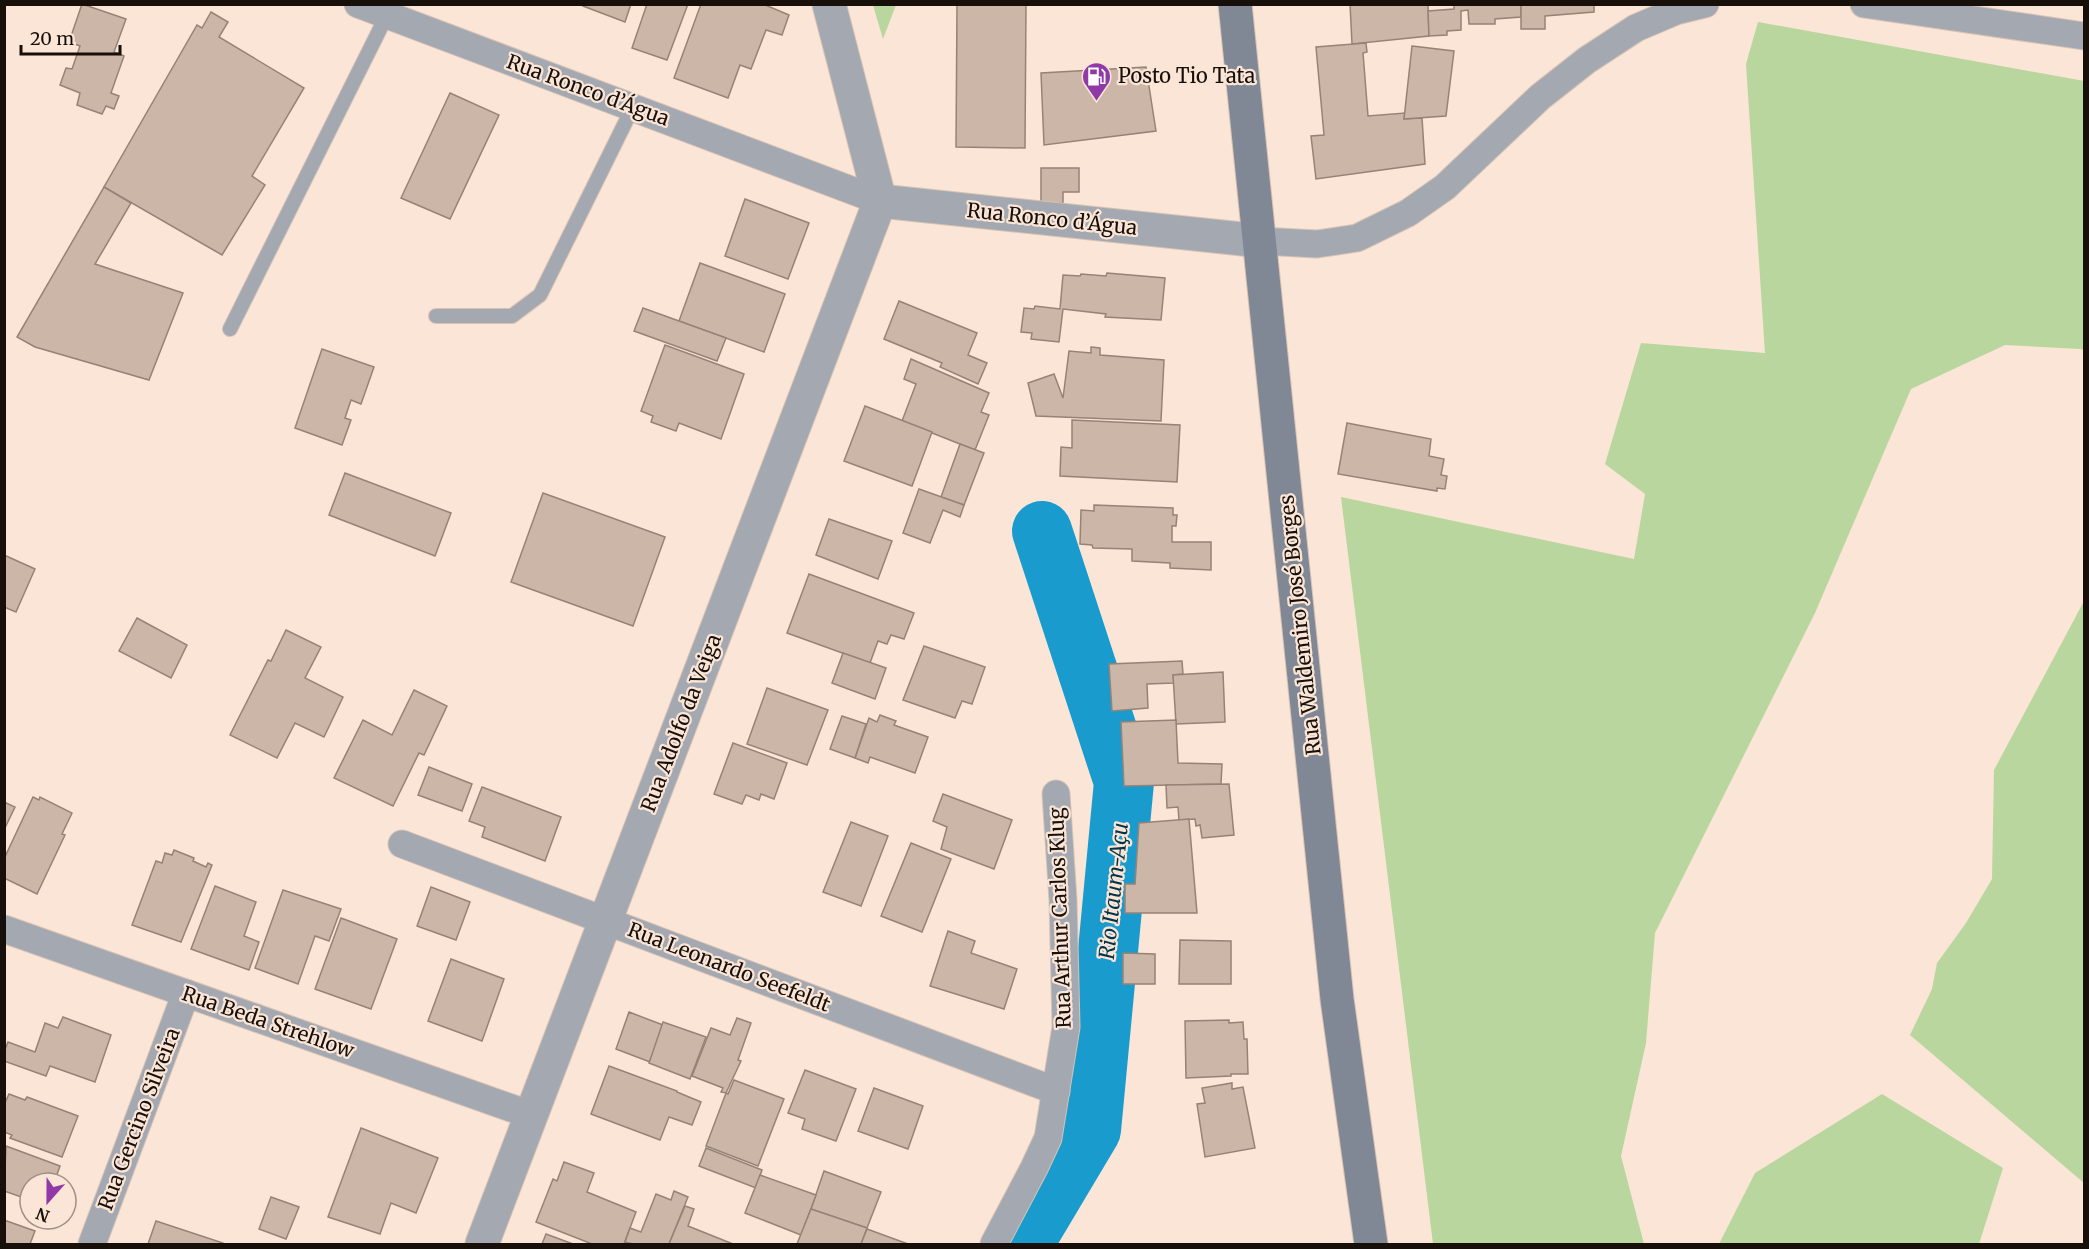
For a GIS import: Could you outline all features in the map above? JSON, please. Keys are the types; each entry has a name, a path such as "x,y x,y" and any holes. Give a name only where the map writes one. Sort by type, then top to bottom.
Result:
{"main road":[{"name":"Rua Waldemiro José Borges","path":"1235,4 1337,999 1371,1245"}],"street":[{"name":"Rua Ronco d’Água","path":"358,4 880,201 1260,241 1317,244 1357,238 1408,213 1445,187 1540,97 1587,60 1636,28 1676,11 1705,4"},
{"path":"829,4 880,201"},
{"path":"1873,5 2085,36"},
{"name":"Rua Adolfo da Veiga","path":"482,1245 880,201"},
{"name":"Rua Arthur Carlos Klug","path":"994,1245 1048,1138 1066,1028 1063,900 1056,794"},
{"name":"Rua Leonardo Seefeldt","path":"402,844 1056,1091"},
{"name":"Rua Beda Strehlow","path":"4,929 531,1115"},
{"name":"Rua Gercino Silveira","path":"92,1245 186,993"}],"lane":[{"path":"230,329 387,15"},
{"path":"436,316 512,316 540,295 633,107"}],"green space":[{"path":"873,5 896,5 883,39"},
{"path":"1758,22 2084,81 2084,350 2005,345 1911,389 1815,613 1655,933 1646,1043 1621,1156 1644,1244 1433,1244 1341,497 1634,559 1645,494 1605,464 1641,343 1765,353 1746,64"},
{"path":"2084,601 2084,1183 1910,1035 1932,989 1937,963 1966,923 1992,879 1994,770"},
{"path":"1882,1094 2003,1168 1979,1244 1719,1244 1755,1173"}],"building":[{"path":"82,4 126,19 114,52 124,56 111,93 119,96 114,109 106,106 102,114 77,105 80,93 60,85 66,68 72,69 80,46 69,42"},
{"path":"584,4 631,4 625,22 583,6"},
{"path":"647,4 688,4 667,60 632,48"},
{"path":"701,4 763,4 789,15 782,35 766,30 751,69 740,65 728,98 674,78"},
{"path":"957,4 1026,4 1025,148 956,147"},
{"path":"1350,4 1428,4 1429,36 1352,44"},
{"path":"1454,4 1521,4 1521,17 1495,19 1495,24 1469,24 1468,10 1461,11 1461,30 1447,31 1447,35 1429,36 1428,11 1454,9"},
{"path":"1521,4 1594,4 1594,12 1545,16 1545,29 1521,29"},
{"path":"211,12 228,22 219,37 304,88 252,176 265,185 222,255 104,187 197,25 202,28"},
{"path":"1366,43 1367,52 1363,53 1368,116 1405,113 1404,119 1422,118 1425,164 1316,179 1311,136 1324,135 1316,47"},
{"path":"1412,46 1454,51 1446,116 1404,119"},
{"name":"Posto Tio Tata","path":"1146,67 1156,131 1044,145 1041,73"},
{"path":"450,93 499,115 450,219 401,198"},
{"path":"1041,168 1079,168 1079,192 1063,192 1063,203 1041,204"},
{"path":"104,187 131,203 95,264 183,293 149,380 35,347 17,337"},
{"path":"745,199 809,223 788,279 725,256"},
{"path":"700,263 785,294 764,352 679,321"},
{"path":"1107,273 1165,278 1161,320 1105,317 1106,314 1063,309 1059,342 1031,339 1032,333 1021,332 1024,308 1034,309 1035,306 1060,309 1063,275 1106,276"},
{"path":"899,301 977,333 968,355 987,363 978,384 940,367 942,363 884,339"},
{"path":"643,308 726,338 717,361 634,331"},
{"path":"665,345 744,374 721,439 679,423 676,431 651,422 653,416 641,411"},
{"path":"1091,347 1100,348 1100,355 1164,360 1161,421 1036,416 1028,383 1054,374 1063,398 1069,351 1091,353"},
{"path":"322,349 374,367 361,404 351,400 345,418 351,420 342,445 295,428"},
{"path":"911,359 989,393 981,412 989,415 975,450 902,421 916,384 904,379"},
{"path":"865,406 932,432 912,486 844,461"},
{"path":"1072,420 1180,425 1177,482 1060,476 1061,447 1072,448"},
{"path":"1347,423 1431,439 1429,456 1444,459 1441,475 1447,476 1445,489 1437,488 1437,491 1338,474"},
{"path":"960,444 984,453 964,505 941,497"},
{"path":"345,473 451,513 435,556 329,515"},
{"path":"919,489 964,505 960,517 943,510 930,543 903,533"},
{"path":"543,493 665,537 633,626 511,582"},
{"path":"1094,505 1173,508 1173,515 1177,515 1176,526 1172,526 1172,542 1211,542 1211,570 1170,568 1170,563 1132,561 1132,549 1093,548 1092,545 1080,544 1081,510 1094,511"},
{"path":"829,519 892,541 878,579 816,555"},
{"path":"4,555 35,569 16,612 4,607"},
{"path":"809,574 914,613 904,639 891,635 887,644 878,641 870,663 787,633"},
{"path":"137,618 187,645 171,678 119,651"},
{"path":"286,630 321,647 305,678 343,697 324,737 295,723 277,758 230,735"},
{"path":"924,646 985,667 972,704 962,701 955,718 903,700"},
{"path":"843,653 886,668 875,699 832,683"},
{"path":"1182,661 1183,674 1173,675 1174,683 1147,684 1148,708 1112,711 1109,664"},
{"path":"1223,672 1225,722 1176,724 1173,675"},
{"path":"767,688 828,710 807,765 747,744"},
{"path":"414,690 447,706 424,755 419,753 393,806 334,778 363,720 392,735"},
{"path":"880,715 896,721 894,725 928,737 915,773 870,757 868,763 855,758 869,718 877,722"},
{"path":"842,716 866,724 855,758 830,749"},
{"path":"1176,720 1178,763 1222,764 1221,784 1124,786 1121,722"},
{"path":"733,743 787,763 774,799 761,794 759,800 746,795 742,804 714,794"},
{"path":"429,767 472,784 462,811 418,795"},
{"path":"1229,784 1234,835 1202,838 1200,825 1196,826 1195,819 1179,820 1178,807 1167,808 1166,785"},
{"path":"482,787 561,817 545,861 482,837 485,827 469,821"},
{"path":"943,794 1012,820 994,869 941,849 947,827 933,821"},
{"path":"33,797 39,800 40,797 72,813 62,834 65,835 37,894 4,878 4,859"},
{"path":"4,802 15,807 4,830"},
{"path":"1189,819 1197,913 1125,913 1125,884 1135,884 1139,823"},
{"path":"851,822 888,836 861,906 823,892"},
{"path":"911,843 951,859 922,932 881,916"},
{"path":"174,850 194,858 193,861 206,867 208,863 212,865 181,942 132,925 156,861 162,863 165,853 172,855"},
{"path":"215,886 256,902 244,936 259,942 249,970 191,949"},
{"path":"431,887 470,902 456,940 417,926"},
{"path":"283,890 341,909 329,941 315,936 298,984 255,968"},
{"path":"341,918 397,939 371,1009 315,989"},
{"path":"948,931 975,941 971,953 1017,969 1004,1009 930,986"},
{"path":"1180,940 1231,941 1231,984 1179,984"},
{"path":"1123,953 1155,954 1155,984 1123,984"},
{"path":"451,959 504,979 482,1041 428,1021"},
{"path":"629,1012 663,1025 650,1062 616,1049"},
{"path":"63,1017 111,1035 95,1082 50,1066 46,1076 4,1061 4,1052 8,1042 35,1052 45,1023 58,1028"},
{"path":"737,1018 751,1023 738,1060 741,1061 726,1093 721,1092 723,1088 692,1076 711,1028 730,1035"},
{"path":"1229,1020 1229,1023 1243,1022 1244,1039 1247,1039 1248,1074 1186,1078 1185,1021"},
{"path":"663,1022 706,1037 690,1079 649,1063"},
{"path":"609,1066 701,1102 692,1125 669,1117 660,1140 591,1114"},
{"path":"805,1070 856,1089 836,1141 802,1129 805,1119 788,1113"},
{"path":"734,1080 784,1099 758,1166 706,1146 726,1093 728,1094"},
{"path":"1232,1083 1232,1089 1243,1087 1255,1148 1205,1157 1197,1104 1205,1103 1202,1088"},
{"path":"874,1088 923,1106 908,1149 858,1131"},
{"path":"9,1094 25,1100 27,1097 78,1116 62,1157 10,1138 12,1135 4,1132 4,1105"},
{"path":"361,1128 438,1158 416,1213 391,1203 380,1234 328,1217"},
{"path":"6,1146 60,1166 58,1171 18,1171 18,1196 4,1191"},
{"path":"706,1148 762,1170 756,1188 699,1166"},
{"path":"564,1162 594,1173 587,1192 636,1212 624,1244 592,1244 536,1222 553,1179 557,1181"},
{"path":"824,1171 881,1192 867,1228 811,1209"},
{"path":"760,1175 816,1195 801,1235 745,1213"},
{"path":"674,1191 688,1197 669,1244 625,1242 630,1228 641,1232 656,1194 671,1200"},
{"path":"271,1197 299,1207 286,1239 259,1229"},
{"path":"685,1206 694,1209 688,1226 733,1244 669,1244"},
{"path":"811,1209 867,1228 861,1244 797,1244"},
{"path":"4,1220 18,1225 18,1231 35,1231 30,1244 4,1244"},
{"path":"156,1221 223,1243 223,1244 148,1244"},
{"path":"867,1229 908,1244 861,1244"},
{"path":"546,1234 573,1244 542,1244"}],"waterway":[{"name":"Rio Itaum-Açu","path":"1023,1244 1091,1130 1124,782 1042,531"}],"place":[{"name":"Posto Tio Tata","path":"1097,102"}]}
